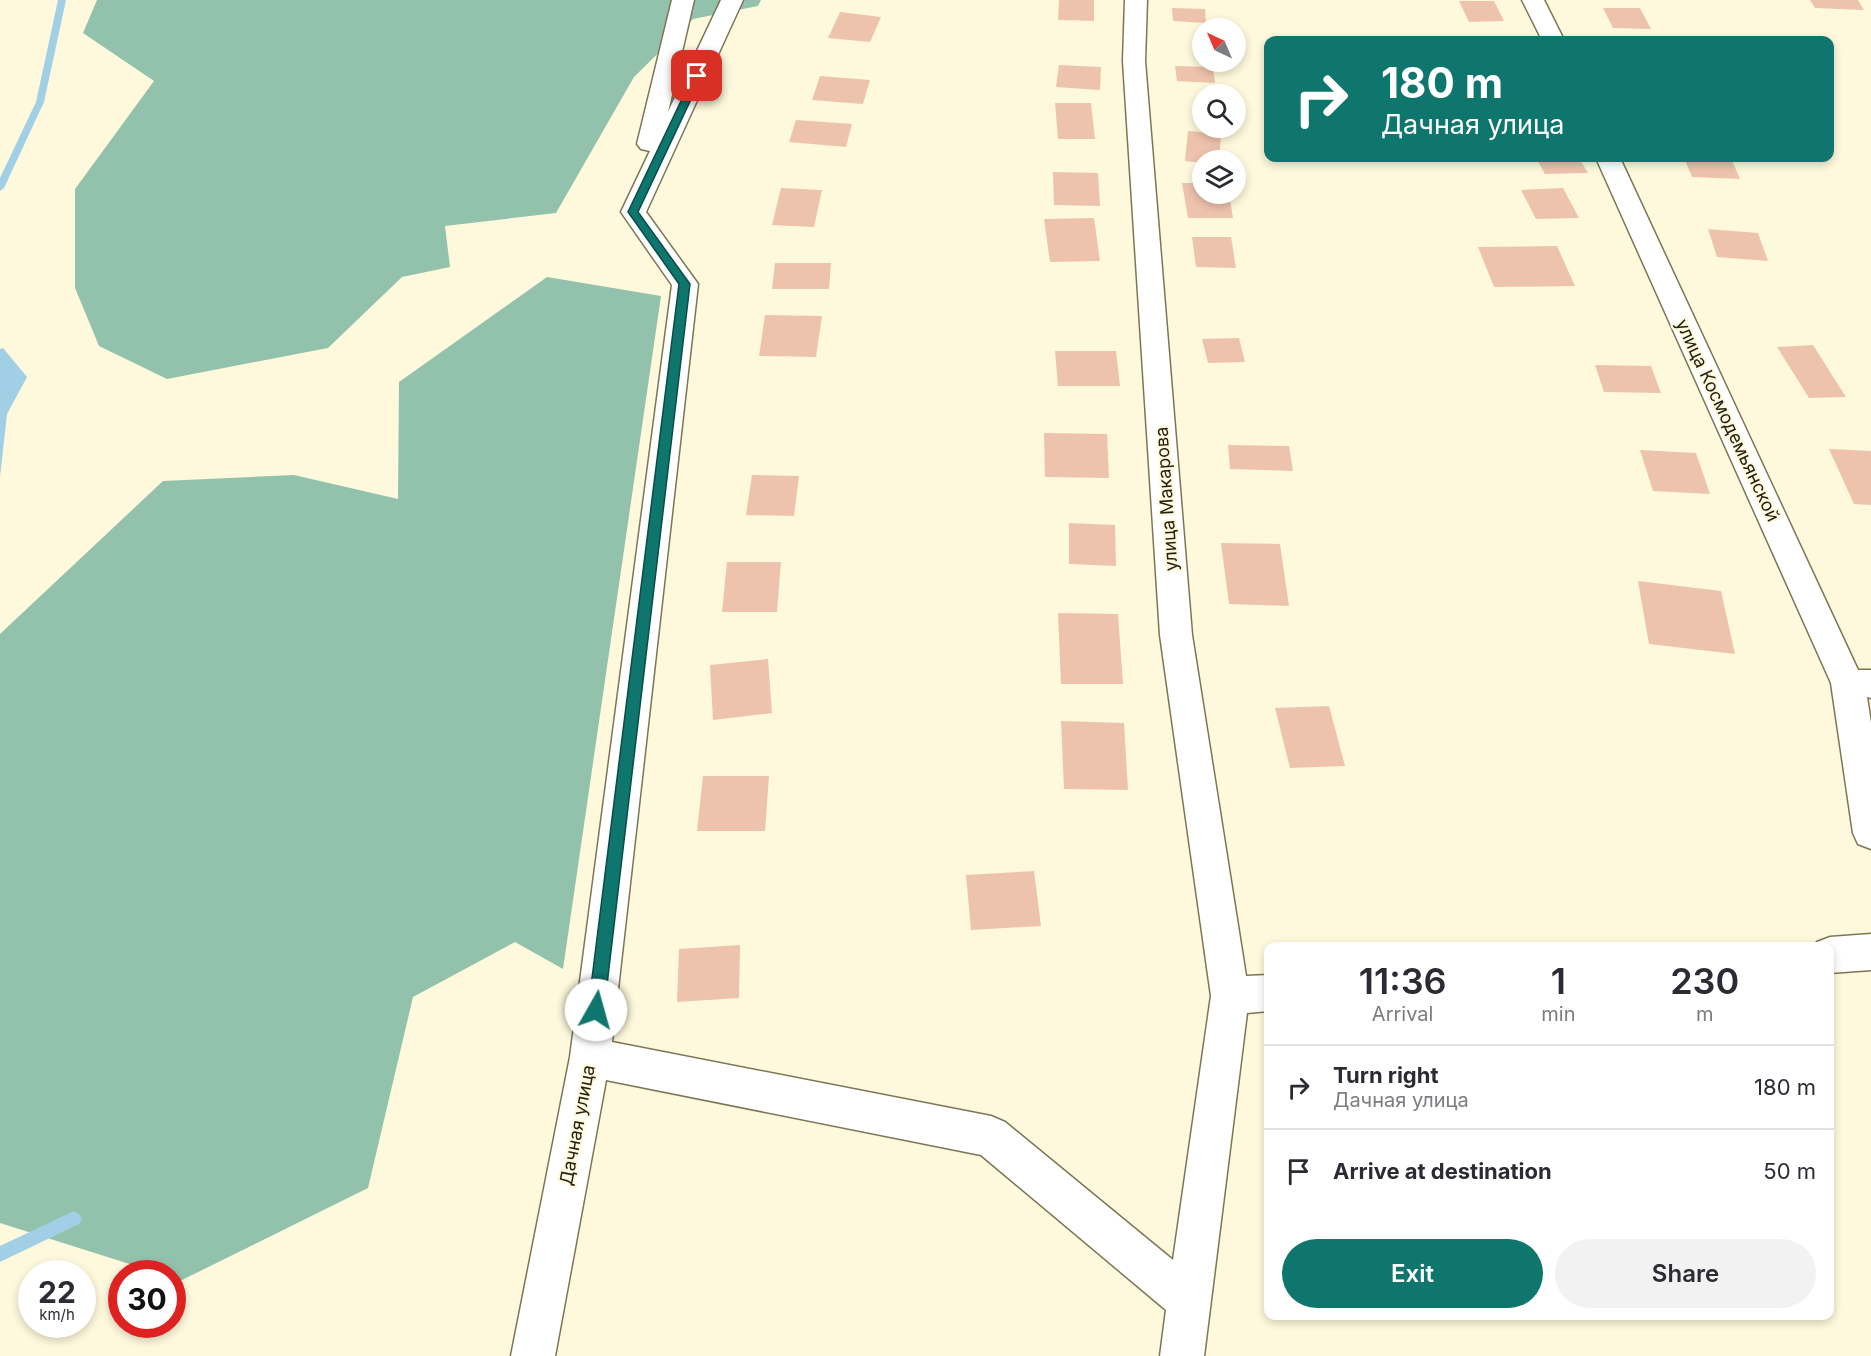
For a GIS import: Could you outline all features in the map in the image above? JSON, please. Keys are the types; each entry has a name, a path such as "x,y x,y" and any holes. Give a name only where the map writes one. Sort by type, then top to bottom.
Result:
{"street":[{"path":"633,212 683,0"},
{"path":"633,212 732,0"},
{"name":"улица Макарова","path":"1136,0 1134,61 1176,635 1249,994 1188,1299 1182,1356"},
{"path":"1533,0 1551,36"},
{"name":"улица Космодемьянской","path":"1610,162 1860,684 1871,833"},
{"name":"Дачная улица","path":"533,1356 590,1057 685,284 633,212"},
{"path":"1834,955 1871,952"},
{"path":"590,1057 991,1136 1188,1299"}],"green space":[{"path":"97,0 761,0 758,6 693,19 634,77 556,213 445,226 450,267 402,277 328,348 167,379 99,346 75,288 75,189 154,81 83,33"},
{"path":"547,277 661,296 563,969 515,942 413,997 368,1188 186,1278 186,1260 117,1260 0,1223 0,634 163,481 294,475 398,499 399,382"}],"water":[{"path":"3,348 27,377 7,414 0,477 0,349"}],"building":[{"path":"1059,0 1094,0 1094,21 1058,20"},
{"path":"1810,0 1858,0 1864,10 1815,8"},
{"path":"1459,1 1494,1 1504,21 1469,22"},
{"path":"1172,8 1205,9 1206,18 1192,18 1192,22 1173,21"},
{"path":"1603,8 1640,8 1651,29 1613,28"},
{"path":"840,12 881,17 870,42 828,38"},
{"path":"1059,65 1101,67 1100,90 1056,87"},
{"path":"1175,66 1192,66 1192,72 1214,72 1215,83 1177,81"},
{"path":"820,76 870,80 863,104 812,100"},
{"path":"1055,103 1091,103 1095,139 1058,139"},
{"path":"796,120 852,124 846,147 789,142"},
{"path":"1188,131 1192,131 1192,138 1221,138 1220,150 1192,150 1192,162 1185,161"},
{"path":"1538,162 1581,162 1588,173 1545,174"},
{"path":"1686,162 1733,162 1740,179 1692,177"},
{"path":"1053,172 1098,173 1100,206 1054,205"},
{"path":"1182,183 1192,183 1192,204 1231,204 1233,218 1188,218"},
{"path":"781,188 822,190 814,227 772,225"},
{"path":"1563,188 1579,218 1536,219 1521,190"},
{"path":"1094,218 1100,261 1050,262 1044,219"},
{"path":"1708,229 1758,233 1768,261 1717,257"},
{"path":"1192,237 1231,237 1236,268 1196,267"},
{"path":"1557,246 1575,286 1494,287 1478,247"},
{"path":"775,263 831,263 829,289 772,289"},
{"path":"765,315 822,316 816,357 759,356"},
{"path":"1239,338 1245,362 1208,363 1202,339"},
{"path":"1813,345 1846,397 1809,398 1777,347"},
{"path":"1055,351 1116,351 1120,386 1058,386"},
{"path":"1595,365 1651,366 1661,393 1604,392"},
{"path":"1044,433 1107,434 1109,478 1045,477"},
{"path":"1228,445 1289,446 1293,471 1230,469"},
{"path":"1829,449 1871,451 1871,505 1854,504"},
{"path":"1640,450 1696,453 1710,494 1653,491"},
{"path":"752,475 799,476 794,516 746,515"},
{"path":"1069,523 1115,525 1116,566 1069,564"},
{"path":"1221,543 1280,544 1289,606 1229,604"},
{"path":"727,562 781,562 777,612 722,612"},
{"path":"1638,581 1721,591 1735,654 1649,644"},
{"path":"1058,613 1118,614 1123,684 1061,684"},
{"path":"768,659 772,713 713,720 710,665"},
{"path":"1329,706 1345,766 1290,768 1275,708"},
{"path":"1061,721 1124,723 1128,790 1064,789"},
{"path":"703,776 769,776 765,831 697,831"},
{"path":"1034,871 1041,926 971,930 966,875"},
{"path":"740,945 739,998 677,1002 679,949"}],"waterway":[{"path":"0,188 40,102 62,0"},
{"path":"0,1254 74,1219"}],"route":[{"path":"596,1010 685,284 633,212 697,76"}]}
